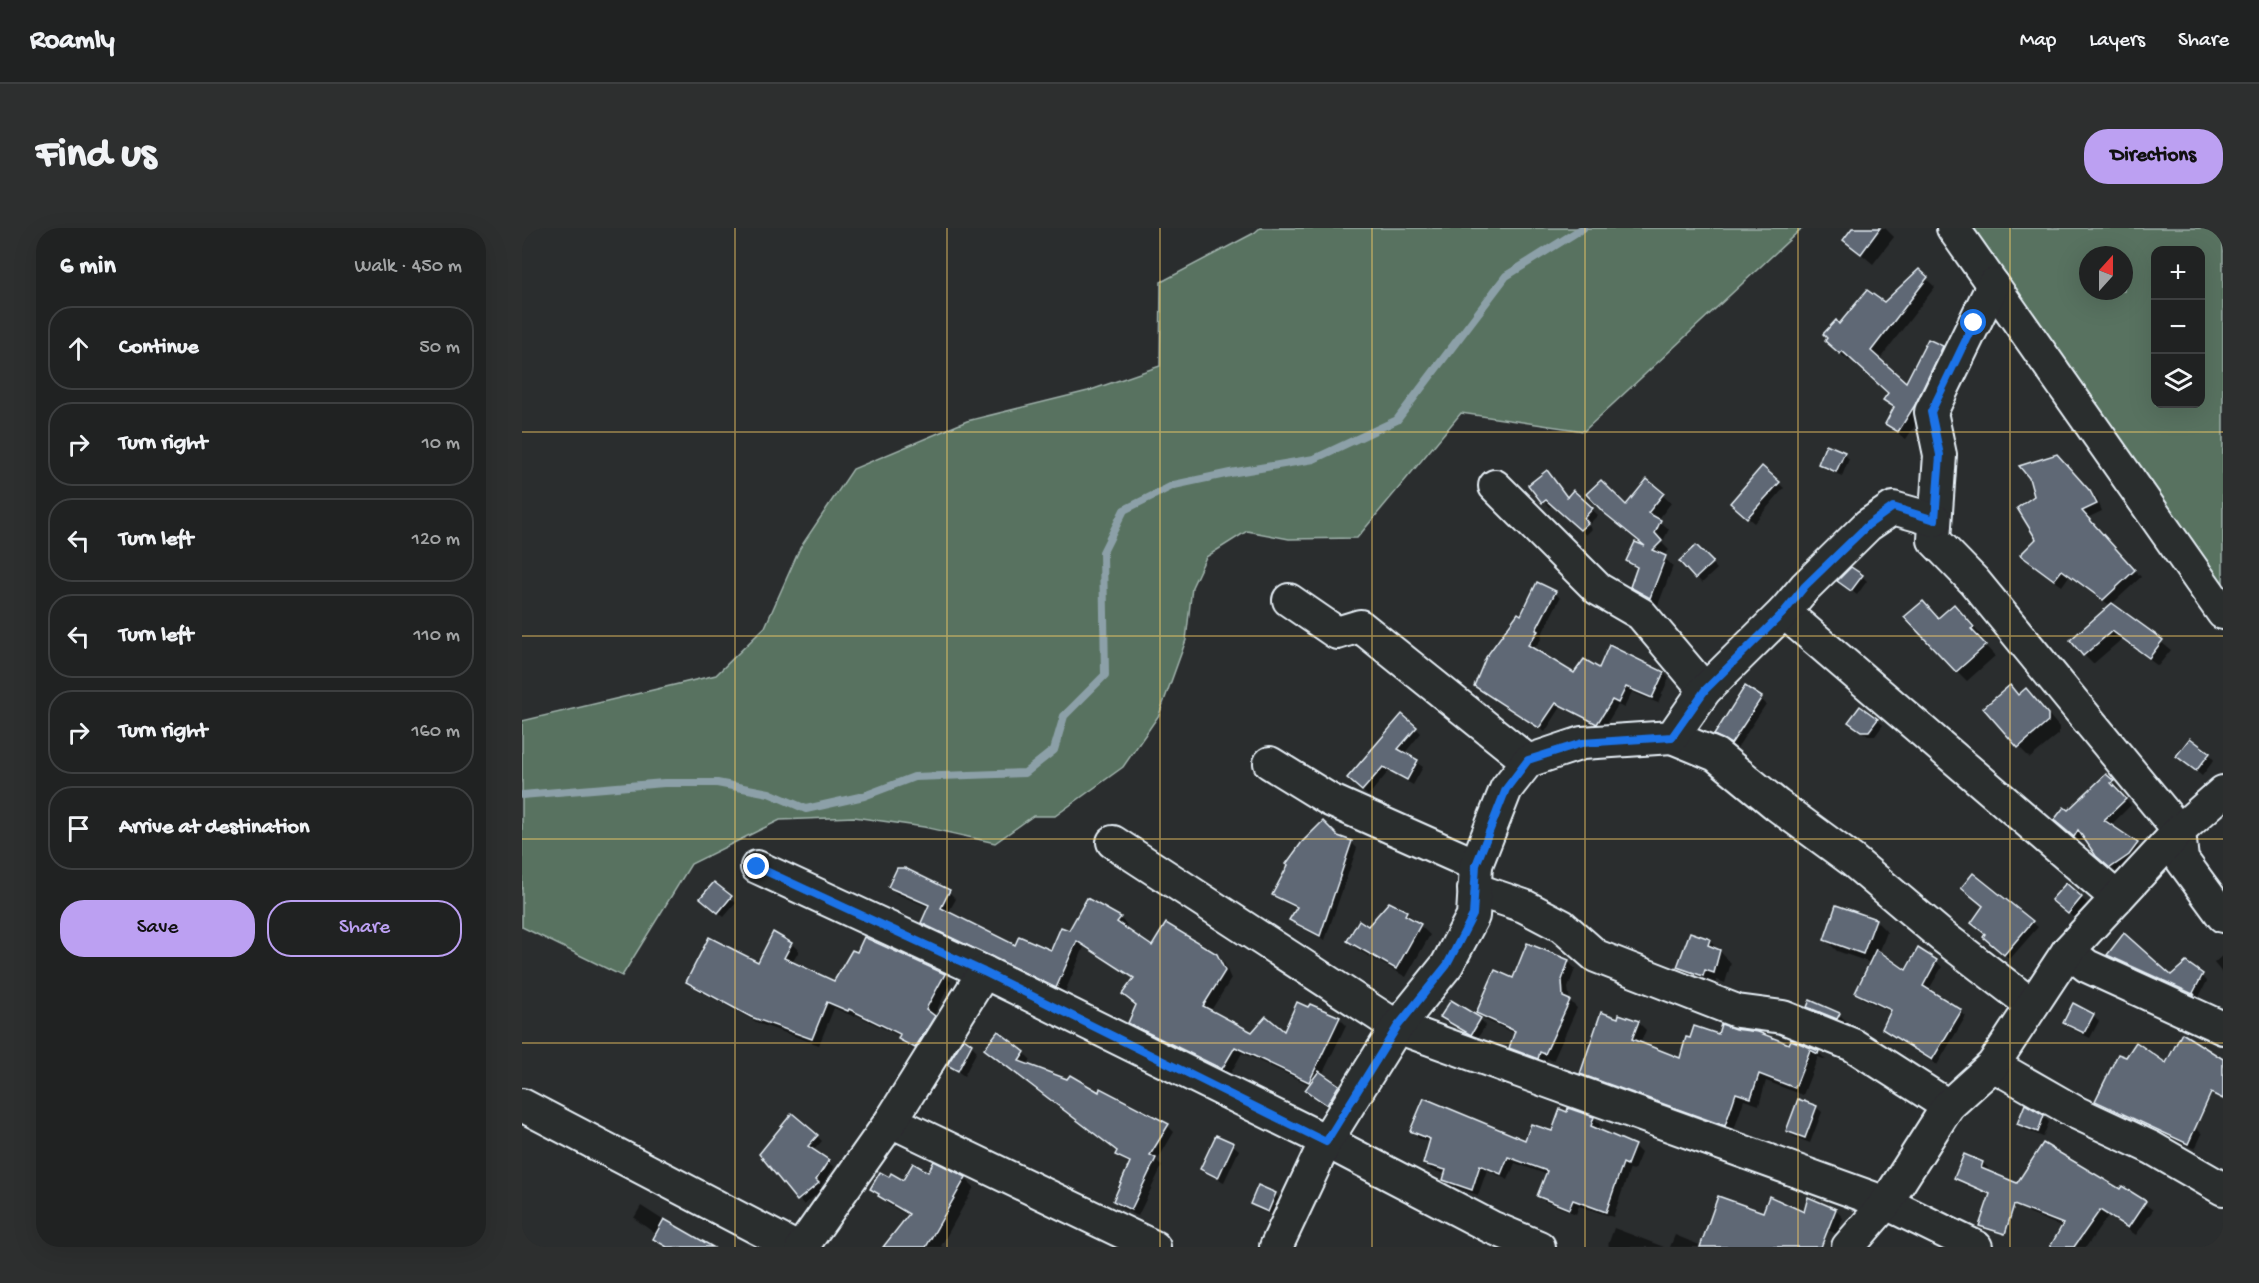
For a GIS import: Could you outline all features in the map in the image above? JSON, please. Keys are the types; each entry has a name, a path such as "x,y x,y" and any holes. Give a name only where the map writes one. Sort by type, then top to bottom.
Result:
{"street":[{"path":"1953,228 2223,613"},
{"path":"1993,285 1931,412 1940,455 1934,540 1981,590 2179,831 2182,860 2223,916"},
{"path":"1495,486 1598,589 1641,614 1705,690"},
{"path":"1672,737 1705,690 1784,612 1805,586 1868,525 1893,507 1935,520"},
{"path":"1289,600 1337,633 1360,626 1528,760"},
{"path":"1784,612 2117,897"},
{"path":"1276,1247 1326,1142 1397,1027 1447,965 1473,915 1475,877 1506,789 1528,760 1582,743 1672,737 1716,755 1777,805 1852,860 1942,936 2032,1005"},
{"path":"1270,763 1330,800 1562,926 1596,956 1737,1011 1783,1017 1853,1045 1948,1106"},
{"path":"1848,1247 1886,1203 1948,1106 1993,1065 2068,951 2179,831 2223,792"},
{"path":"1113,842 1397,1027 1886,1203 1976,1247"},
{"path":"757,867 984,972 1491,1227 1539,1247"},
{"path":"2068,951 2086,966 2223,1028"},
{"path":"802,1247 891,1121 984,972"},
{"path":"1993,1065 2075,1112 2152,1148 2223,1189"},
{"path":"522,1105 794,1247"},
{"path":"891,1121 1154,1247"}],"green space":[{"path":"1260,228 1802,228 1584,431 1461,413 1357,538 1289,539 1247,531 1206,557 1192,587 1186,640 1159,715 1123,767 1055,816 1033,816 995,843 924,827 854,817 780,820 691,864 622,976 522,927 522,721 716,675 765,627 800,548 853,469 967,421 1088,391 1160,366 1161,282"},
{"path":"1950,228 2223,228 2223,585"}],"building":[{"path":"1852,228 1880,228 1861,254 1843,240"},
{"path":"1919,269 1928,277 1871,351 1906,382 1928,339 1943,346 1915,405 1898,432 1885,424 1894,407 1883,400 1888,393 1842,351 1840,354 1825,341 1827,338 1823,334 1836,320 1839,324 1867,290 1884,302"},
{"path":"1826,444 1845,452 1836,472 1818,464"},
{"path":"2057,454 2090,491 2097,504 2082,511 2135,570 2103,600 2062,570 2054,580 2020,555 2036,539 2017,508 2034,496 2029,478 2019,466"},
{"path":"1762,466 1780,482 1747,518 1730,503"},
{"path":"1547,470 1567,497 1573,490 1593,508 1584,518 1588,523 1580,530 1546,500 1542,503 1528,485"},
{"path":"1647,479 1664,493 1648,513 1661,520 1655,533 1662,541 1653,550 1666,556 1650,598 1630,587 1637,567 1626,561 1635,542 1645,546 1603,512 1586,494 1601,480 1626,505"},
{"path":"1696,545 1713,562 1695,579 1679,561"},
{"path":"1851,567 1863,575 1851,591 1837,581"},
{"path":"1537,582 1556,591 1536,630 1538,631 1528,645 1574,673 1584,659 1599,668 1609,645 1664,672 1652,698 1626,687 1618,703 1612,700 1597,724 1556,703 1539,728 1474,686 1486,657 1518,613 1521,615"},
{"path":"1923,601 1938,618 1954,604 1974,627 1971,629 1986,645 1956,672 1904,617"},
{"path":"2112,603 2163,640 2149,658 2112,631 2083,656 2070,640"},
{"path":"2010,685 2018,695 2026,688 2048,714 2048,722 2018,748 1983,708"},
{"path":"1745,686 1762,697 1731,744 1714,735"},
{"path":"1860,706 1878,719 1869,731 1861,731 1848,722"},
{"path":"1402,714 1417,727 1398,749 1418,760 1407,780 1383,767 1362,791 1347,778"},
{"path":"2190,738 2210,753 2196,771 2176,756"},
{"path":"2106,774 2114,781 2111,783 2126,799 2104,820 2138,843 2129,855 2110,868 2096,856 2078,830 2074,837 2054,820 2064,807 2068,810"},
{"path":"1323,821 1338,836 1352,841 1320,936 1289,920 1297,907 1272,895 1288,865 1286,864 1302,842"},
{"path":"897,868 905,868 950,890 941,908 1015,945 1019,936 1051,950 1061,927 1069,930 1087,898 1121,917 1117,922 1152,946 1166,923 1217,954 1225,971 1203,1006 1252,1032 1266,1016 1284,1031 1297,1002 1308,1007 1310,1004 1340,1017 1309,1082 1235,1047 1222,1069 1128,1023 1136,1005 1122,994 1134,978 1077,941 1056,988 921,923 929,905 888,887"},
{"path":"1973,873 2033,921 2004,955 1983,937 1985,934 1971,923 1983,906 1961,888"},
{"path":"714,882 732,896 718,913 700,898"},
{"path":"2066,883 2082,897 2068,914 2051,900"},
{"path":"1389,902 1407,911 1405,915 1421,924 1396,969 1347,941 1359,920 1368,926"},
{"path":"1836,905 1876,919 1863,954 1824,940"},
{"path":"773,932 792,943 784,958 834,981 852,950 857,952 864,937 945,974 926,1009 935,1016 915,1048 898,1039 900,1034 849,1009 848,1011 827,1002 812,1039 751,1017 686,982 709,937 758,962"},
{"path":"1690,932 1710,939 1708,945 1720,950 1714,973 1705,970 1703,976 1677,967"},
{"path":"2124,933 2171,975 2186,962 2203,974 2193,993 2195,995 2107,955"},
{"path":"1527,943 1569,960 1562,980 1563,997 1570,1000 1545,1054 1540,1052 1538,1059 1509,1048 1515,1031 1476,1013 1495,970 1513,978"},
{"path":"1918,948 1937,960 1923,986 1962,1010 1932,1060 1882,1029 1891,1010 1855,993 1876,949 1906,970"},
{"path":"1451,1000 1481,1018 1471,1035 1440,1017"},
{"path":"1810,1000 1840,1013 1837,1019 1807,1007"},
{"path":"2073,1003 2094,1014 2084,1033 2063,1023"},
{"path":"1601,1012 1618,1018 1619,1014 1639,1021 1632,1039 1680,1058 1686,1037 1690,1038 1694,1026 1718,1034 1721,1024 1735,1029 1758,1032 1789,1044 1791,1040 1819,1051 1818,1054 1810,1050 1795,1088 1759,1074 1751,1098 1736,1093 1725,1126 1580,1074"},
{"path":"998,1031 1025,1052 1019,1061 1067,1079 1070,1075 1099,1092 1100,1088 1169,1124 1150,1155 1156,1158 1131,1210 1113,1201 1130,1162 1115,1155 1117,1151 984,1049"},
{"path":"2182,1033 2223,1059 2223,1099 2211,1093 2188,1144 2095,1101 2118,1054 2126,1057 2136,1042 2166,1063"},
{"path":"964,1038 972,1044 958,1071 947,1065"},
{"path":"1319,1071 1339,1085 1327,1105 1305,1090"},
{"path":"1424,1098 1525,1140 1531,1124 1552,1131 1560,1109 1567,1112 1568,1108 1594,1117 1591,1126 1635,1145 1627,1165 1623,1163 1606,1212 1573,1200 1569,1209 1537,1196 1547,1171 1508,1157 1501,1174 1480,1165 1472,1190 1443,1180 1446,1170 1423,1164 1430,1139 1410,1131"},
{"path":"1798,1099 1817,1106 1805,1138 1786,1131"},
{"path":"2025,1104 2044,1115 2038,1132 2017,1124"},
{"path":"792,1113 818,1135 808,1146 829,1160 816,1180 819,1183 797,1201 759,1154"},
{"path":"1216,1135 1234,1143 1218,1178 1200,1169"},
{"path":"2043,1143 2120,1189 2122,1186 2146,1201 2128,1228 2100,1210 2074,1247 2050,1247 2063,1224 2014,1205 2005,1234 1979,1226 1990,1194 1954,1178 1964,1154 1983,1162 1981,1168 2017,1183"},
{"path":"934,1161 966,1177 926,1247 883,1247 909,1214 870,1189 880,1172 889,1177 891,1173 903,1180 913,1163 928,1172"},
{"path":"1258,1185 1276,1193 1268,1212 1250,1204"},
{"path":"1718,1196 1763,1212 1769,1196 1804,1212 1808,1197 1836,1209 1821,1247 1700,1247"},
{"path":"664,1219 713,1247 667,1247 653,1239"}],"waterway":[{"path":"522,795 664,783 717,783 769,793 806,809 864,796 914,777 1025,773 1054,750 1064,716 1105,675 1103,552 1124,510 1174,485 1314,459 1397,420 1506,276 1583,228"}],"route":[{"path":"757,867 984,972 1326,1142 1397,1027 1447,965 1473,915 1476,865 1506,789 1528,760 1582,743 1672,737 1705,690 1784,612 1805,586 1868,525 1893,507 1935,520 1940,455 1931,412 1974,323"}]}
